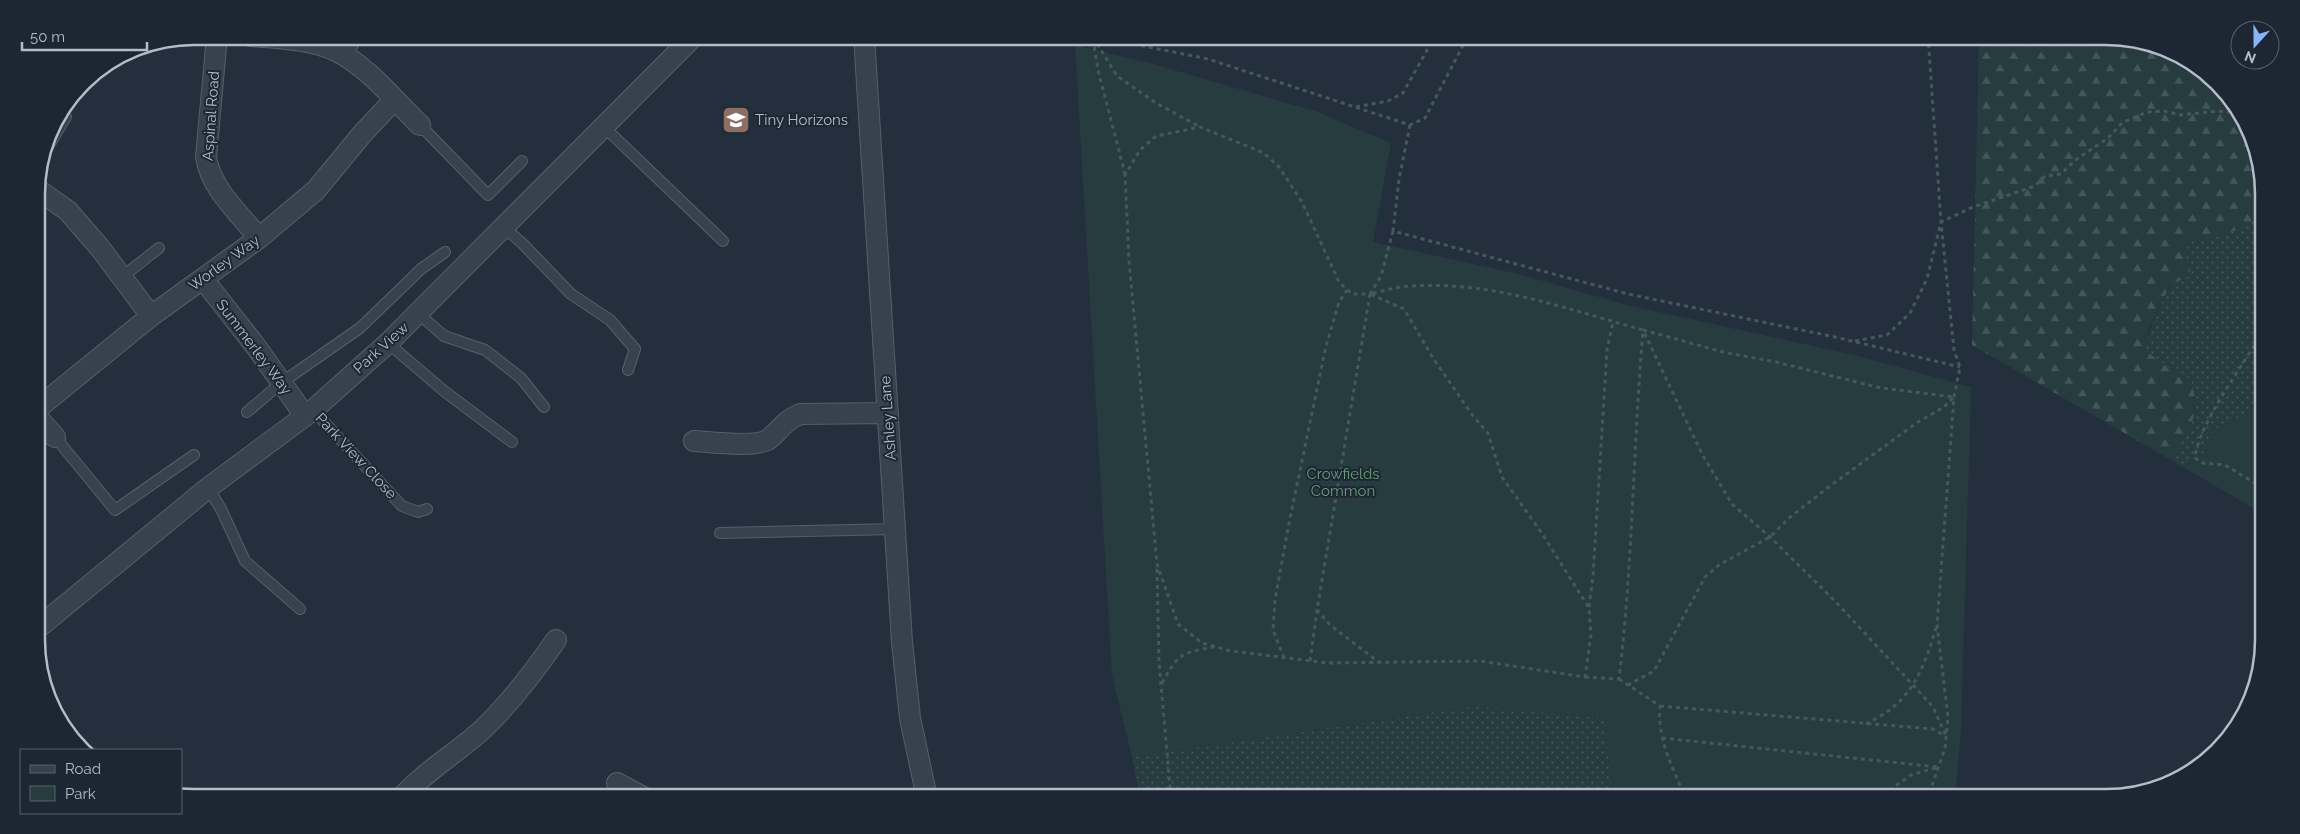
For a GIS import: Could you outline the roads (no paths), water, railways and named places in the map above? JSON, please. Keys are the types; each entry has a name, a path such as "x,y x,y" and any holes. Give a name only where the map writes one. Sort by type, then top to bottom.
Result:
{"street":[{"name":"Aspinal Road","path":"216,45 206,157 208,172 216,186 259,238"},
{"path":"315,45 332,49 346,56 365,71 420,125"},
{"name":"Park View","path":"45,622 208,488 309,413 388,343 685,45"},
{"name":"Ashley Lane","path":"865,45 906,690 925,789"},
{"name":"Worley Way","path":"45,402 151,316 259,238 316,190 363,133 394,100"},
{"path":"45,195 68,211 100,248 151,316"},
{"name":"Summerley Way","path":"203,279 281,383 309,413"},
{"path":"694,441 749,443 768,440 787,420 800,414 888,413"},
{"path":"45,425 56,437"},
{"path":"410,789 425,775 482,730 506,706 556,640"},
{"path":"617,783 628,789"}],"lane":[{"path":"346,56 353,45"},
{"path":"420,125 488,195 522,160"},
{"path":"603,126 723,241"},
{"path":"503,227 522,243 560,284 610,320 635,349 628,370"},
{"path":"122,277 159,248"},
{"path":"247,412 281,383 360,328 420,269 445,252"},
{"path":"419,314 444,336 485,350 521,378 544,407"},
{"path":"388,343 444,391 512,442"},
{"name":"Park View Close","path":"309,413 328,429 402,506 418,512 427,509"},
{"path":"56,437 115,510 194,455"},
{"path":"208,488 221,509 246,561 300,609"},
{"path":"720,533 895,529"}],"place":[{"name":"Tiny Horizons","path":"736,120"}],"park label":[{"name":"Crowfields Common","path":"1343,482"}]}
